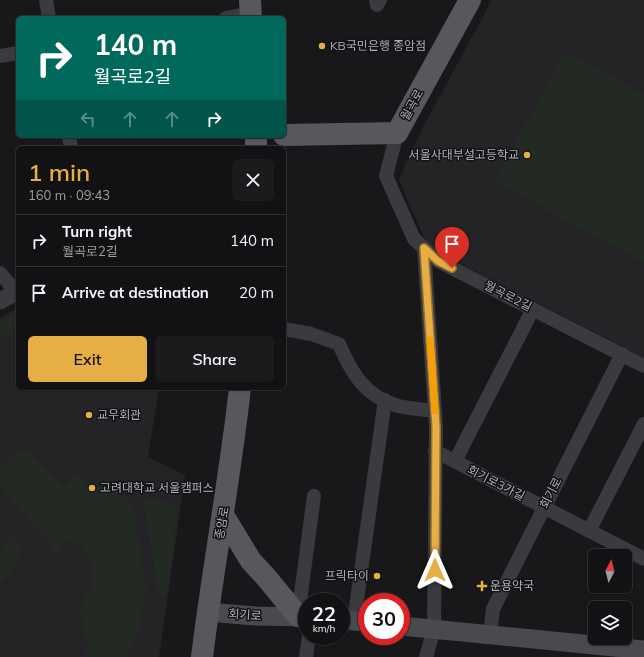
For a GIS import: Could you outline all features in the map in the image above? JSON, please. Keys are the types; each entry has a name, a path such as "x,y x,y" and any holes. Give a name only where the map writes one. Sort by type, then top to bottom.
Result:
{"main road":[{"name":"월곡로","path":"286,135 397,132 470,0"},
{"name":"종암로","path":"202,657 240,390"},
{"path":"223,515 251,561 298,613"},
{"name":"회기로","path":"208,612 255,616 298,617"},
{"path":"410,627 639,652"}],"street":[{"path":"46,0 49,16"},
{"path":"376,0 377,4 380,0"},
{"path":"232,16 251,10"},
{"path":"0,56 16,53"},
{"name":"월곡로2길","path":"397,132 386,176 414,239 438,261 644,366"},
{"path":"424,248 435,411 434,629 426,657"},
{"path":"0,273 16,291"},
{"path":"0,301 16,293"},
{"name":"회기로3가길","path":"455,461 533,309"},
{"path":"286,329 310,334 338,344 350,369 370,393 395,406 435,411"},
{"name":"회기로","path":"490,635 495,605 543,507 622,354"},
{"path":"354,621 385,400"},
{"path":"589,531 644,424"},
{"name":"회기로3가길","path":"435,451 644,559"},
{"path":"304,593 314,496"},
{"path":"306,657 308,645"}],"shaded area":[{"name":"서울사대부설고등학교","path":"492,0 644,0 644,358 428,247 399,179 421,131"},
{"path":"566,51 644,94 644,263 494,181"},
{"name":"고려대학교 서울캠퍼스","path":"16,308 16,390 159,390 148,457 185,475 159,657 0,657 0,319"},
{"path":"16,313 16,327 0,340 0,323"},
{"path":"27,450 64,488 76,475 121,494 133,504 146,586 141,624 127,657 85,657 88,646 79,609 93,584 91,565 83,548 68,538 58,552 54,552 45,535 38,530 0,485 0,467 14,455"},
{"path":"143,498 178,504 167,593 164,597 159,594 157,585"},
{"path":"15,535 18,542 19,555 10,572 0,582 0,554 5,549 2,545"}],"slow traffic":[{"path":"430,340 435,411"}],"place":[{"name":"KB국민은행 종암점","path":"322,46"},
{"name":"서울사대부설고등학교","path":"527,155"},
{"name":"교우회관","path":"89,415"},
{"name":"고려대학교 서울캠퍼스","path":"92,488"},
{"name":"프릭타이","path":"377,576"},
{"name":"운용약국","path":"482,586"}],"route":[{"path":"435,570 436,427 424,248 438,261 452,268"}]}
